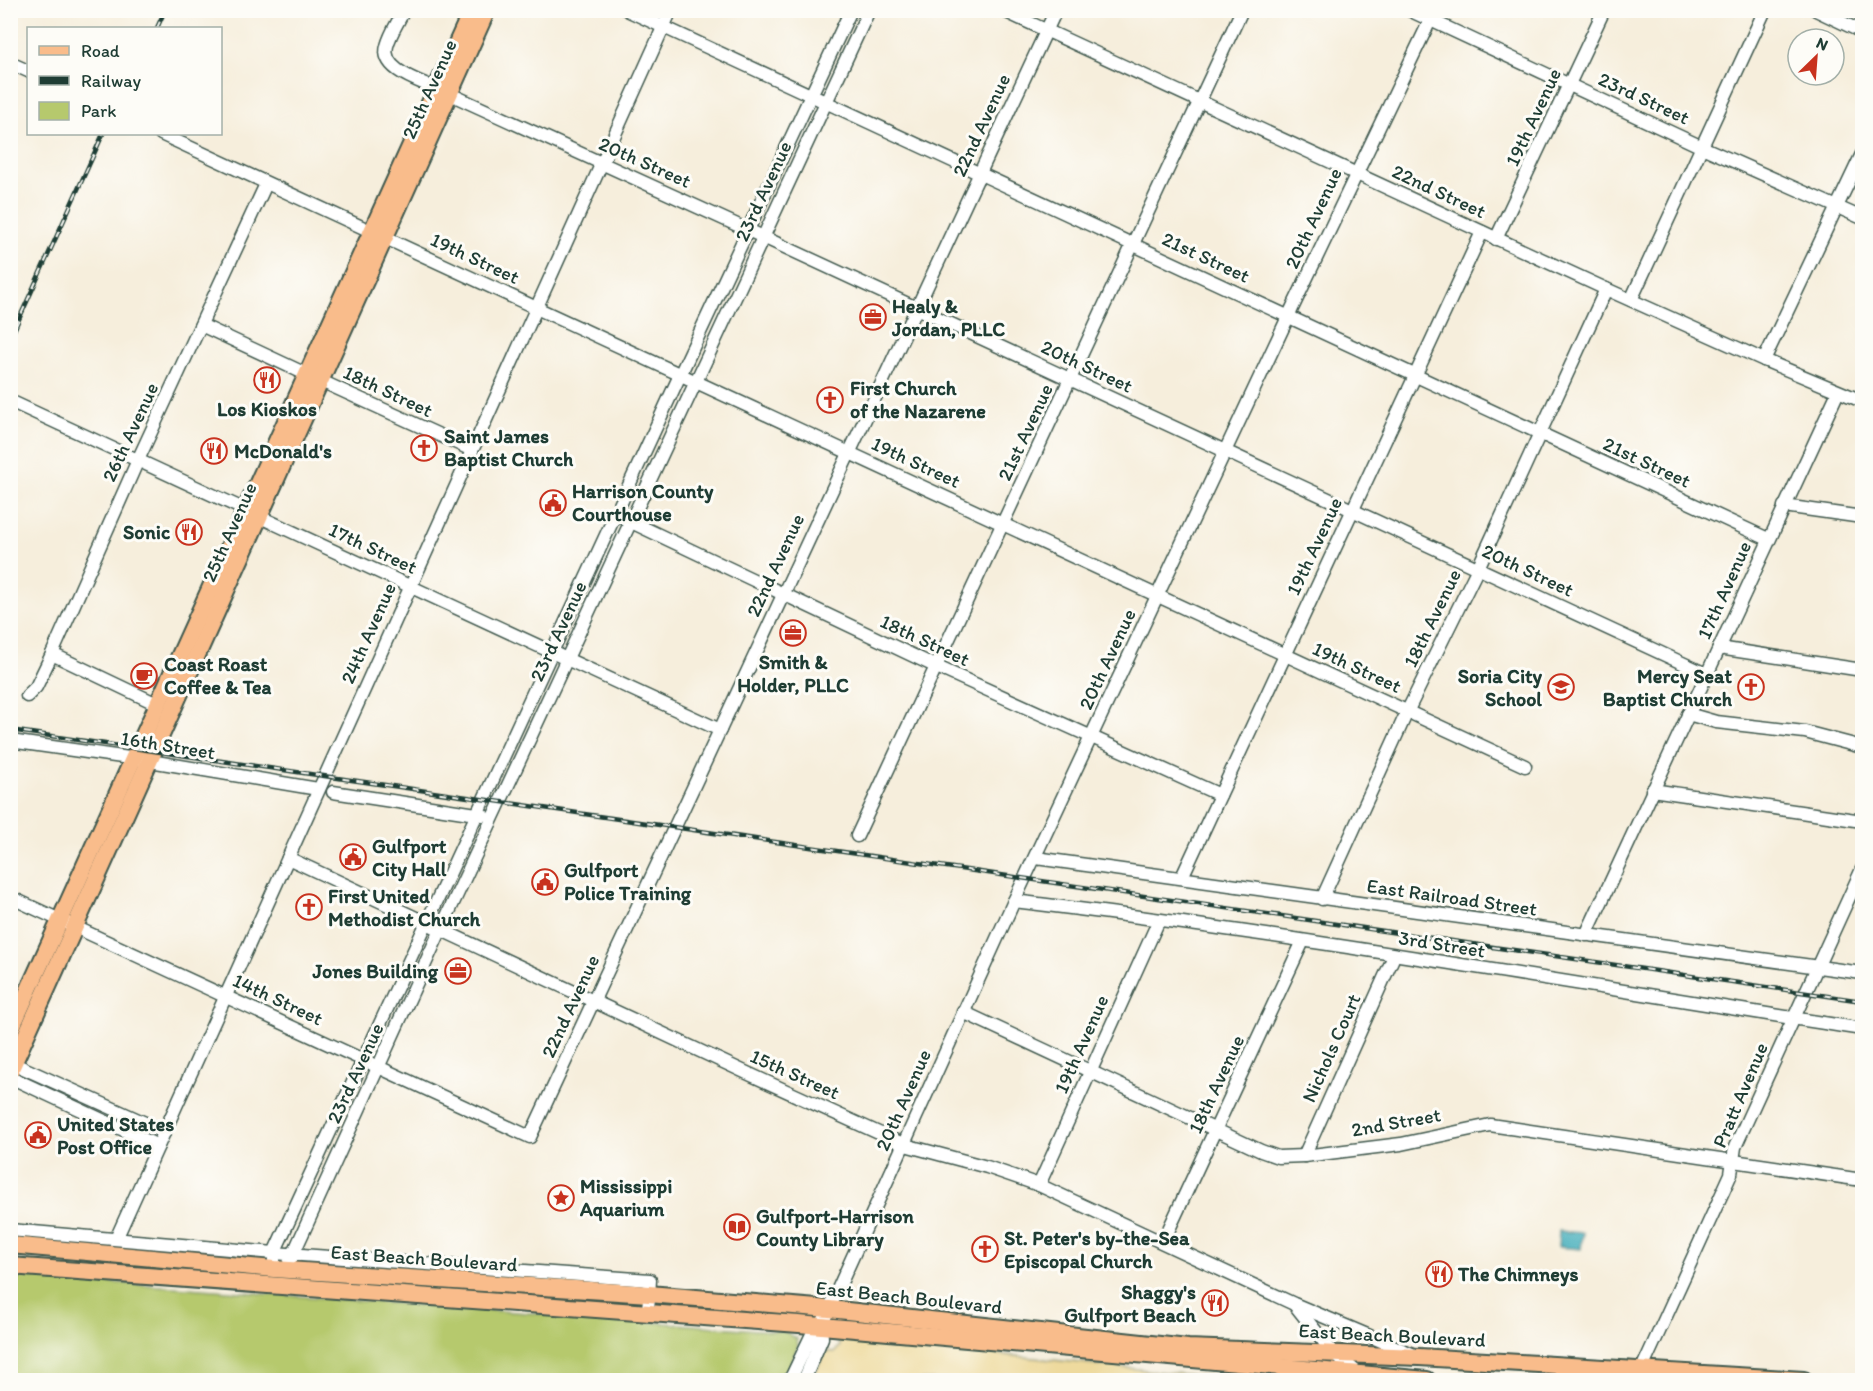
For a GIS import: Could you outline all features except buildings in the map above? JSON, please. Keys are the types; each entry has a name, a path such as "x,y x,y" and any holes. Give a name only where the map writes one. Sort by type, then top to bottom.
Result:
{"main road":[{"name":"25th Avenue","path":"443,92 472,10"},
{"name":"25th Avenue","path":"11,1068 69,924 378,236 443,92 488,10"},
{"name":"25th Avenue","path":"142,760 159,705 253,514"},
{"name":"25th Avenue","path":"10,1031 69,924"},
{"path":"10,1238 164,1254 185,1261"},
{"name":"East Beach Boulevard","path":"10,1245 185,1261 282,1262 829,1309 1188,1348 1419,1357 1640,1377 1804,1380"},
{"name":"East Beach Boulevard","path":"10,1266 648,1312 1427,1380"}],"street":[{"name":"20th Street","path":"404,10 387,44 387,59 393,67 1706,674"},
{"name":"21st Street","path":"627,10 1768,540"},
{"name":"24th Avenue","path":"116,1239 671,10"},
{"name":"23rd Avenue","path":"282,1262 363,1060 851,10"},
{"name":"23rd Avenue","path":"282,1262 379,1067 869,10"},
{"name":"22nd Street","path":"1002,10 1606,289 1764,360 1863,401"},
{"name":"22nd Avenue","path":"530,1137 1056,10"},
{"name":"21st Avenue","path":"857,836 938,667 1242,10"},
{"name":"23rd Street","path":"1409,10 1432,15 1702,147 1863,218"},
{"name":"19th Avenue","path":"1496,239 1604,10"},
{"path":"1631,300 1765,10"},
{"path":"1816,10 1844,16 1863,32"},
{"name":"20th Avenue","path":"790,1380 813,1332 821,1326 829,1309 1014,902 1288,316 1432,15"},
{"path":"10,63 27,71"},
{"name":"19th Street","path":"163,135 1525,766"},
{"path":"1764,360 1863,154"},
{"name":"26th Avenue","path":"27,696 36,687 52,654 138,460 266,184"},
{"name":"19th Avenue","path":"1182,877 1482,232"},
{"name":"18th Avenue","path":"1322,899 1407,712 1478,568 1606,289"},
{"name":"18th Street","path":"201,325 472,450"},
{"name":"17th Avenue","path":"1586,935 1838,392"},
{"name":"17th Street","path":"10,401 720,730"},
{"path":"1784,506 1863,517"},
{"name":"18th Street","path":"616,515 938,667 1220,795"},
{"path":"1719,648 1863,670"},
{"name":"16th Street","path":"52,654 159,705"},
{"path":"1688,714 1716,723 1804,732 1863,747"},
{"name":"16th Street","path":"10,741 318,789"},
{"path":"1653,790 1863,821"},
{"path":"333,792 493,818"},
{"name":"15th Street","path":"288,858 905,1145 987,1167 1039,1185 1294,1304 1419,1357"},
{"name":"East Railroad Street","path":"1036,858 1863,973"},
{"name":"Pratt Avenue","path":"1640,1377 1731,1174 1735,1147 1863,869"},
{"name":"14th Street","path":"10,897 530,1137"},
{"name":"3rd Street","path":"1014,902 1303,941 1863,1029"},
{"name":"19th Avenue","path":"1039,1185 1159,920"},
{"name":"18th Avenue","path":"1163,1242 1303,941"},
{"name":"Nichols Court","path":"1304,1156 1394,956"},
{"path":"387,1008 399,1022"},
{"name":"2nd Street","path":"963,1012 1278,1157 1401,1144 1490,1125 1863,1180"},
{"path":"11,1068 165,1132"},
{"path":"11,1068 158,1146"},
{"path":"10,1230 116,1239 282,1262"},
{"path":"648,1312 649,1294"},
{"name":"15th Street","path":"1294,1304 1333,1353 1360,1374"},
{"name":"20th Avenue","path":"804,1380 822,1338 821,1326"}],"green space":[{"path":"10,1275 786,1332 797,1339 798,1346 783,1380 11,1380"}],"sand":[{"path":"837,1337 1240,1380 812,1380 825,1351 835,1352 840,1346"}],"water":[{"path":"1559,1231 1583,1233 1581,1249 1558,1247"}],"railway":[{"path":"157,27 165,10"},
{"path":"10,339 103,135"},
{"path":"10,730 1862,1001"}],"place":[{"name":"Healy & Jordan, PLLC","path":"873,317"},
{"name":"Los Kioskos","path":"267,380"},
{"name":"First Church of the Nazarene","path":"830,400"},
{"name":"Saint James Baptist Church","path":"424,448"},
{"name":"McDonald's","path":"214,451"},
{"name":"Harrison County Courthouse","path":"553,503"},
{"name":"Sonic","path":"189,532"},
{"name":"Smith & Holder, PLLC","path":"793,633"},
{"name":"Coast Roast Coffee & Tea","path":"144,676"},
{"name":"Soria City School","path":"1561,687"},
{"name":"Mercy Seat Baptist Church","path":"1751,687"},
{"name":"Gulfport City Hall","path":"353,857"},
{"name":"Gulfport Police Training","path":"545,882"},
{"name":"First United Methodist Church","path":"309,907"},
{"name":"Jones Building","path":"458,971"},
{"name":"United States Post Office","path":"38,1135"},
{"name":"Mississippi Aquarium","path":"561,1198"},
{"name":"Gulfport-Harrison County Library","path":"737,1227"},
{"name":"St. Peter's by-the-Sea Episcopal Church","path":"985,1249"},
{"name":"The Chimneys","path":"1439,1274"},
{"name":"Shaggy's Gulfport Beach","path":"1215,1303"}]}
